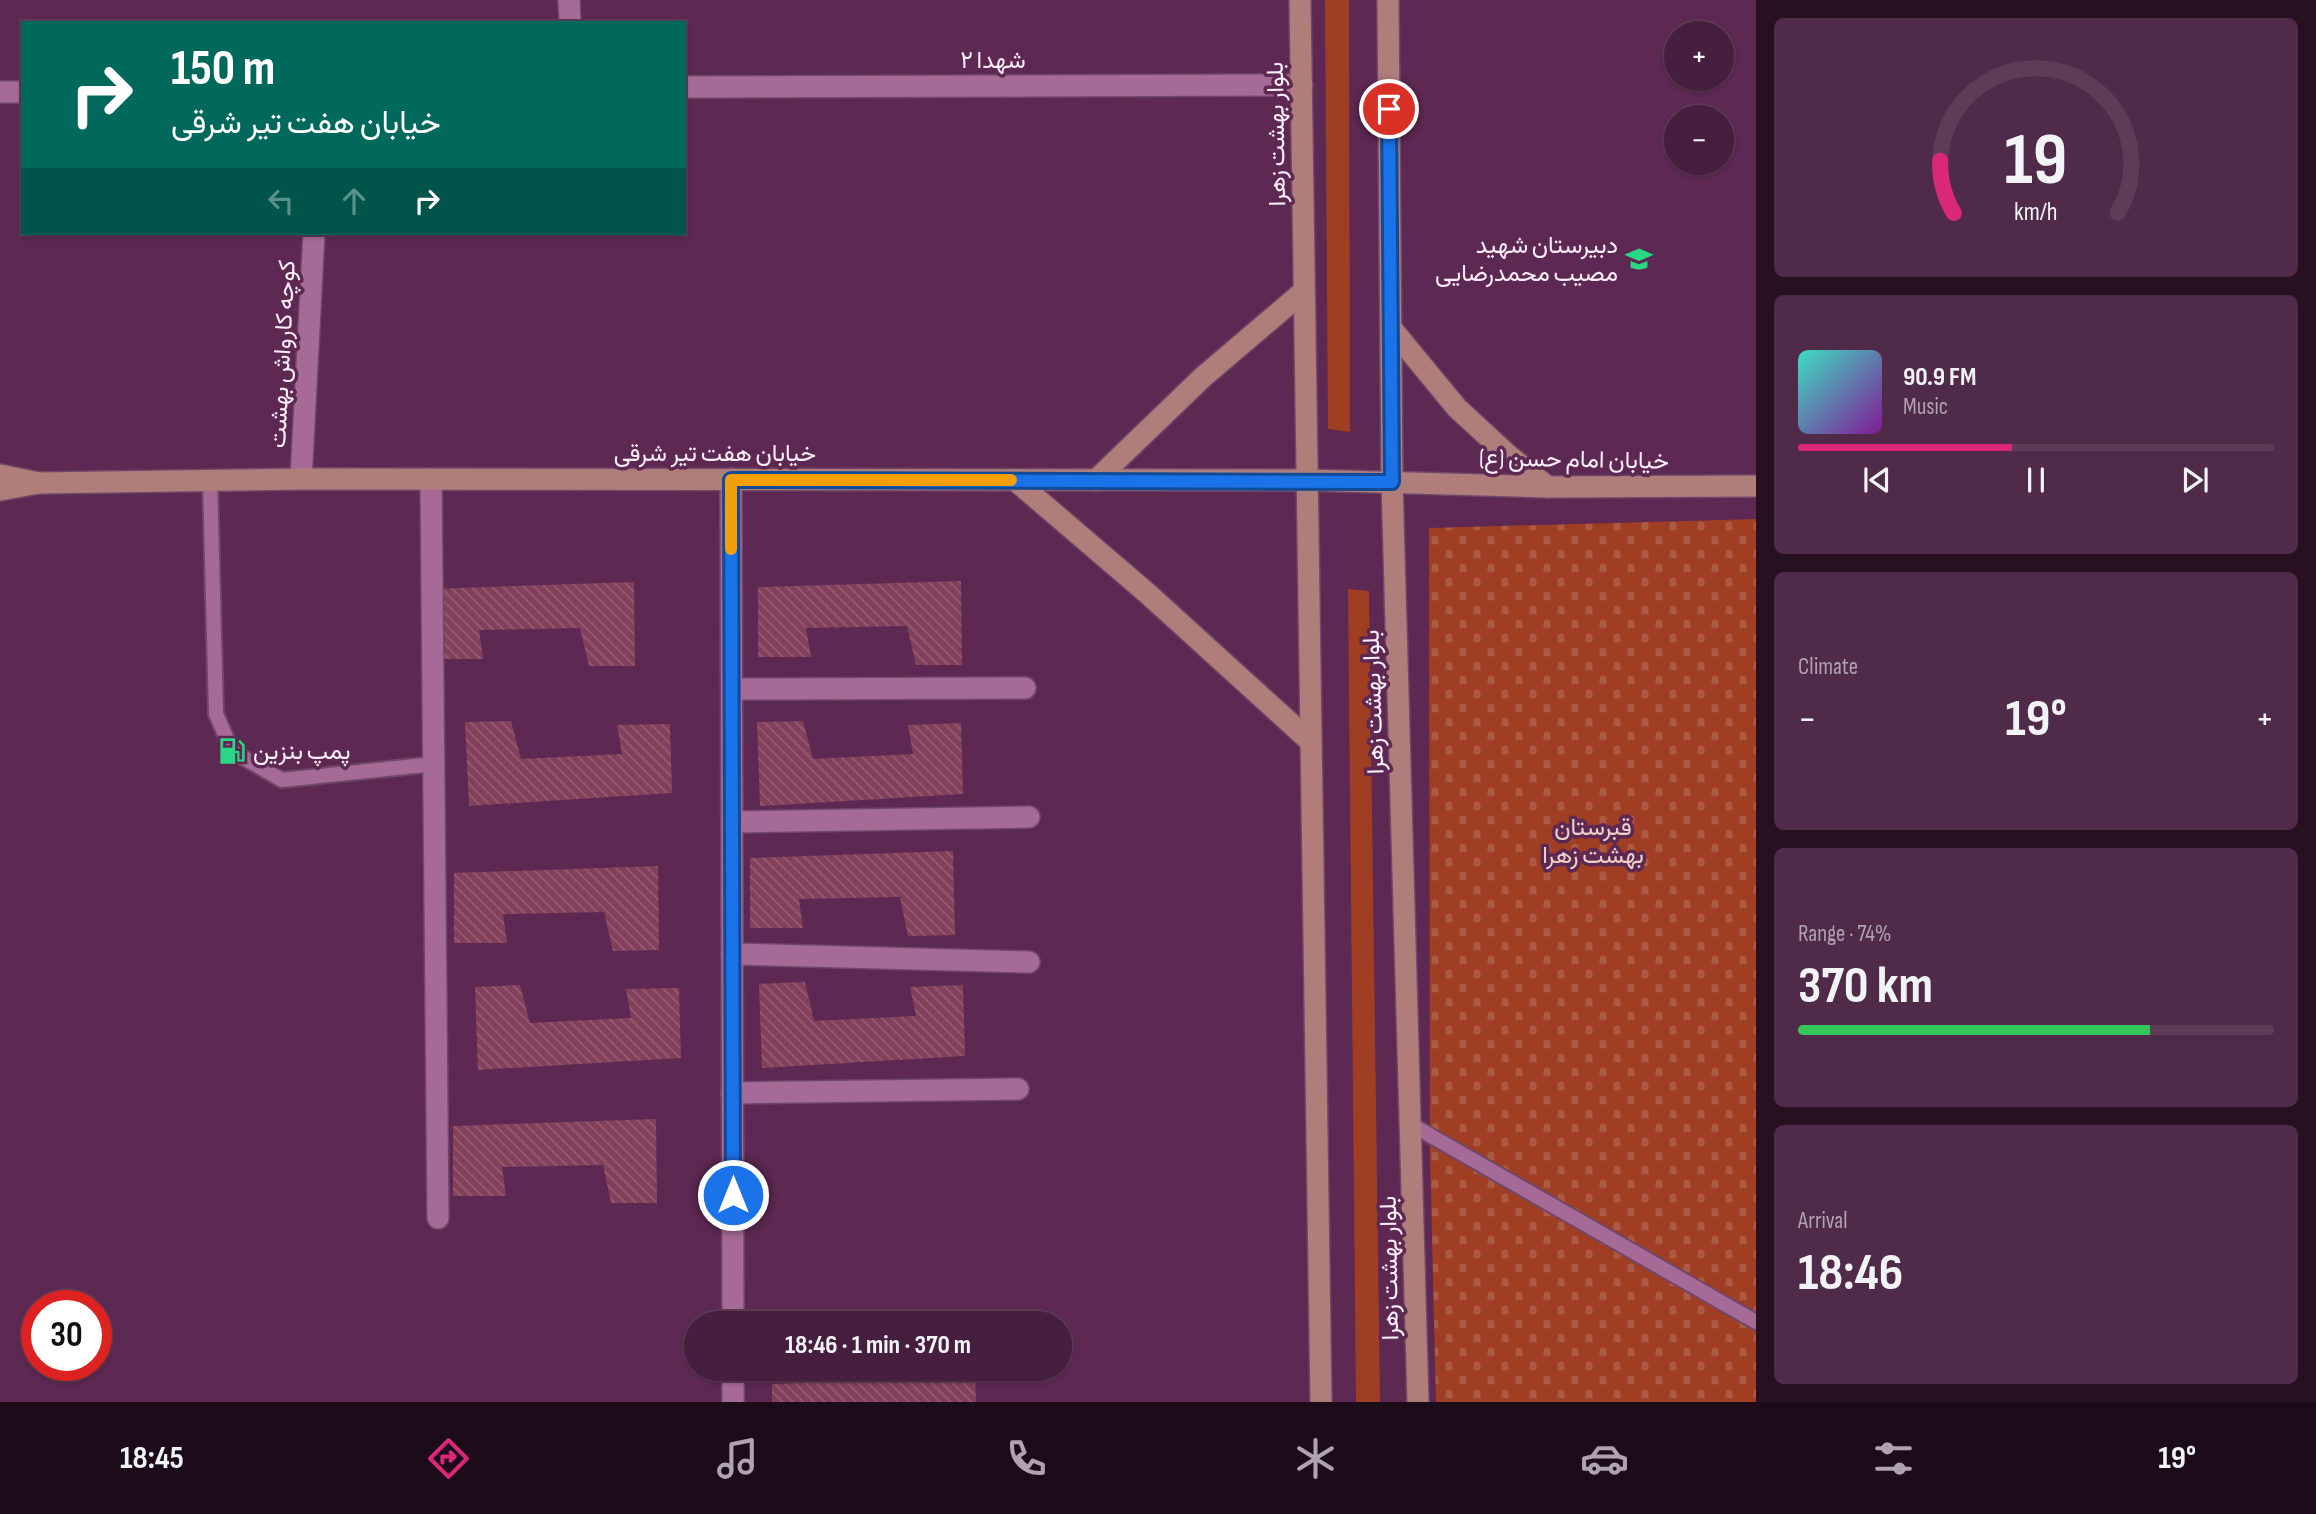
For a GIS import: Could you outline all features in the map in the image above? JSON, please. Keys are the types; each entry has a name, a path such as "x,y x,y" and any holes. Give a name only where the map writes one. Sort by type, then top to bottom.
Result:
{"main road":[{"name":"بلوار بهشت زهرا","path":"1300,0 1321,1402"},
{"name":"بلوار بهشت زهرا","path":"1388,0 1392,482 1418,1402"},
{"path":"1096,480 1203,377 1304,291"},
{"path":"1391,328 1457,408 1548,488"},
{"name":"خیابان هفت تیر شرقی","path":"0,475 39,483"},
{"name":"خیابان هفت تیر شرقی","path":"0,490 39,483 302,479 1392,482"},
{"path":"1015,480 1147,593 1311,742"},
{"name":"خیابان امام حسن (ع)","path":"1392,482 1548,488 1756,486"}],"street":[{"path":"569,0 570,21"},
{"name":"شهدا ۲","path":"686,87 1302,85"},
{"path":"0,92 21,92"},
{"name":"کوچه کارواش بهشت","path":"302,479 314,235"},
{"path":"430,479 438,1217"},
{"path":"731,480 733,1311"},
{"path":"732,690 1026,688"},
{"path":"732,822 1029,817"},
{"path":"732,954 1029,962"},
{"path":"732,1093 1018,1089"},
{"path":"733,1381 733,1402"}],"lane":[{"path":"210,480 216,714 232,751 282,779 434,764"},
{"path":"1412,1125 1756,1322"}],"green space":[{"path":"1325,0 1349,0 1350,432 1328,429"},
{"name":"قبرستان بهشت زهرا","path":"1756,519 1756,1402 1436,1402 1430,1152 1429,528"},
{"path":"1348,589 1369,591 1380,1402 1356,1402"}],"building":[{"path":"961,581 962,665 916,665 907,626 806,628 811,657 758,657 758,587"},
{"path":"634,582 635,666 589,666 580,628 479,630 483,659 430,659 430,589"},
{"path":"511,721 521,759 622,754 617,725 670,724 672,793 469,806 465,722"},
{"path":"803,721 813,759 913,754 908,725 961,723 963,794 760,806 757,722"},
{"path":"953,851 955,935 908,936 900,897 799,899 803,928 750,928 750,858"},
{"path":"658,866 659,950 613,951 604,912 503,914 507,943 454,943 454,873"},
{"path":"805,982 814,1021 916,1016 910,987 963,985 965,1056 762,1068 759,984"},
{"path":"520,985 530,1023 631,1018 626,989 679,988 681,1058 478,1070 475,987"},
{"path":"656,1119 657,1203 611,1203 603,1165 502,1167 506,1196 453,1196 453,1126"},
{"path":"975,1381 976,1402 772,1402 772,1384"}],"slow traffic":[{"path":"731,549 731,480 1011,480"}],"place":[{"name":"دبیرستان شهید مصیب محمدرضایی","path":"1639,259"},
{"name":"پمپ بنزین","path":"232,751"}],"route":[{"path":"733,1195 731,480 1392,482 1389,109"}]}
